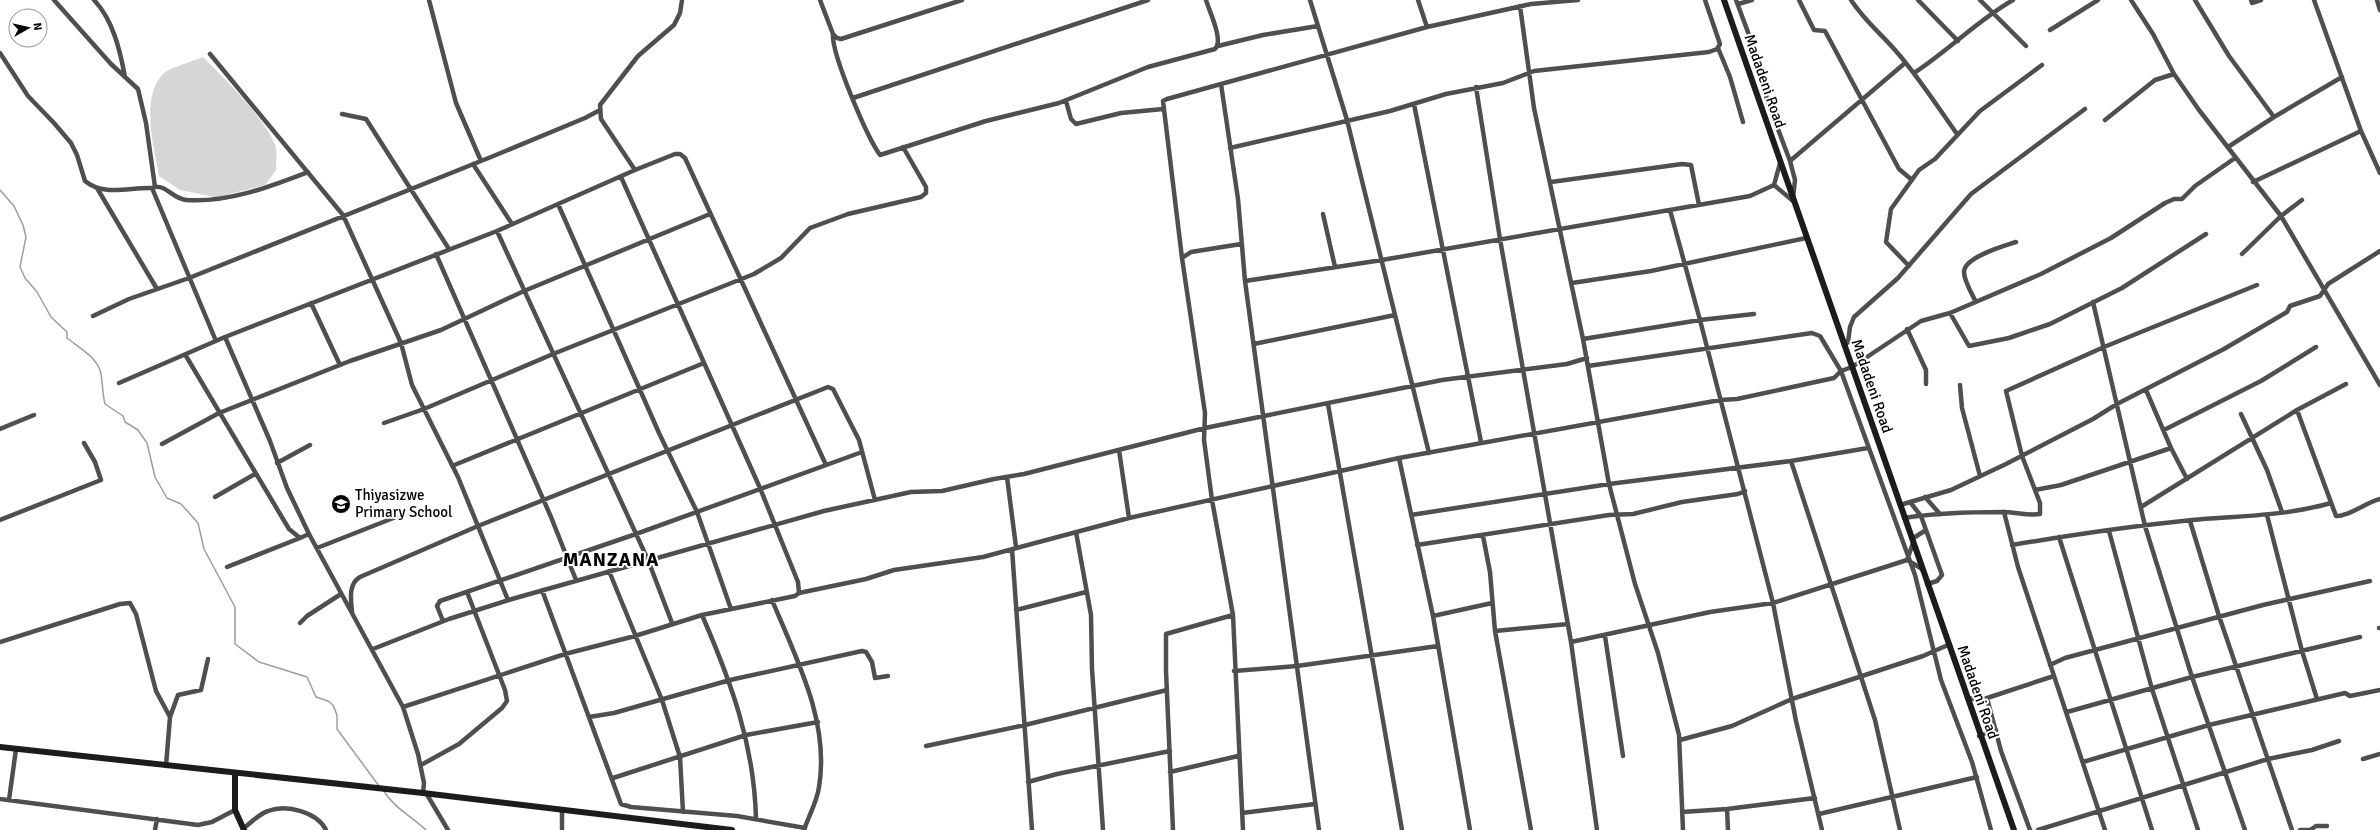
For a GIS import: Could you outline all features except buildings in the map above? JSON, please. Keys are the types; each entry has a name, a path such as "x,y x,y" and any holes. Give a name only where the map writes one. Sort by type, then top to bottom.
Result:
{"street":[{"path":"54,0 111,64 138,89 141,98 154,187 216,341"},
{"path":"94,0 112,30 119,48 125,77"},
{"path":"429,0 456,103 481,161"},
{"path":"635,170 603,122 600,110 605,97 638,56 674,25 680,13 682,0"},
{"path":"820,0 833,34 834,51 868,137 880,155 986,121 1066,101 1140,69 1215,49 1218,46 1263,35 1318,26"},
{"path":"833,34 836,38 843,39 962,0"},
{"path":"853,98 1148,0"},
{"path":"1206,0 1219,38 1218,46"},
{"path":"1310,0 1348,120 1395,315 1414,385 1429,452"},
{"path":"1418,0 1427,28"},
{"path":"1243,830 1234,671 1233,615 1212,500 1205,428 1205,413 1182,258 1163,109 1165,100 1327,54 1427,28 1545,1 1578,0"},
{"path":"1705,0 1719,42 1718,48 1730,76 1743,122"},
{"name":"Madadeni Road","path":"1724,0 1913,541 1979,736 2014,830"},
{"path":"1752,0 1737,2 1762,70 1767,100 1790,161 1795,180 1793,201"},
{"path":"1799,0 1814,30 1825,31 1863,99 1899,169 1912,180"},
{"path":"1851,0 1870,25 1914,73 1957,134"},
{"path":"1918,0 1958,41"},
{"path":"1980,0 2026,46"},
{"path":"1914,73 1958,41 1992,12 2013,0"},
{"path":"2050,30 2098,0"},
{"path":"2131,0 2153,34 2174,74 2253,182 2281,216 2380,385"},
{"path":"2195,0 2229,56 2274,117"},
{"path":"2251,0 2252,3 2260,0"},
{"path":"2314,0 2361,131 2380,173"},
{"path":"2377,0 2380,10"},
{"path":"1520,6 1528,73 1587,358 1609,484 1680,740 1683,830"},
{"path":"1230,148 1511,80 1528,73 1701,54 1718,48"},
{"path":"0,53 28,96 71,143 78,154 84,181 97,188 108,190 154,187 164,188 180,200 215,200 253,191 308,172"},
{"path":"210,54 343,215 401,343 406,368 452,466 508,600"},
{"path":"1790,161 1905,62"},
{"path":"1909,266 1888,245 1886,239 1891,209 1919,170 1935,159 1980,111 2042,66"},
{"path":"2105,120 2155,80 2174,74"},
{"path":"2228,147 2274,117 2342,77"},
{"path":"1221,84 1238,199 1245,281 1319,830"},
{"path":"1476,88 1533,432 1571,642 1597,830"},
{"path":"1066,101 1072,122 1076,124 1126,112 1163,109"},
{"path":"1414,104 1481,442"},
{"path":"1844,346 1848,342 1850,327 1854,317 1909,266 1971,194 2085,109"},
{"path":"94,316 410,188 481,161 585,118 600,110"},
{"path":"342,114 366,119 449,249"},
{"path":"2253,182 2361,131"},
{"path":"384,423 424,409 553,354 614,331 774,264 810,228 848,214 923,196 927,191 926,187 903,147"},
{"path":"119,383 186,356 225,337 497,231 635,170 675,154 682,154 826,465"},
{"path":"403,707 565,654 636,636 672,623 702,615 795,596 799,593 850,582 894,570 971,560 1129,518 1399,458 1533,432 1720,400 1737,399 1830,380 1841,371 1852,367 1921,321 1950,313 2041,274 2111,238 2165,202 2174,199 2182,199 2195,186 2235,158"},
{"path":"1774,185 1780,163"},
{"path":"473,164 512,224"},
{"path":"1551,182 1682,164 1691,165 1699,205"},
{"path":"621,177 760,488 798,582 799,593"},
{"path":"1774,185 1793,201"},
{"path":"1245,281 1382,260 1443,248 1750,196 1774,185"},
{"path":"97,188 158,289"},
{"path":"2242,254 2281,216 2302,200"},
{"path":"558,204 587,265 614,331 697,512 710,544 731,609"},
{"path":"1670,210 1773,603 1792,699 1822,830"},
{"path":"162,444 219,412 464,319 524,291 649,241 710,214"},
{"path":"1323,214 1336,267"},
{"path":"497,231 648,560 672,623"},
{"path":"1950,313 1967,344 1972,346 2009,338 2041,328 2147,274 2206,234"},
{"path":"1572,283 1651,271 1806,238"},
{"path":"1976,302 1964,273 1965,266 1973,259 2016,242"},
{"path":"1182,258 1191,252 1241,244"},
{"path":"1900,505 1951,490 2022,456 2093,419 2117,404 2231,345 2287,312 2290,306 2320,296 2328,284 2380,251"},
{"path":"436,254 543,500 576,580"},
{"path":"1904,518 1940,514 2004,512 2040,514 2040,503 2022,456 2006,391 2104,347 2257,285"},
{"path":"2093,302 2146,526 2192,677 2245,830"},
{"path":"311,303 340,365"},
{"path":"1583,339 1700,320 1754,314"},
{"path":"1254,344 1395,315"},
{"path":"1907,329 1926,370 1926,384"},
{"path":"1588,366 1707,347 1814,333 1820,336 1841,371 1924,606 1933,652 1945,692 1977,777 1991,830"},
{"path":"225,337 252,399 277,463 309,534 403,707 415,741 421,765 424,793 448,830"},
{"path":"2164,430 2261,381 2316,347"},
{"path":"186,356 289,529 300,538"},
{"path":"372,649 443,621 508,600 609,570 776,526 824,511 910,492 942,491 1007,477 1205,428 1328,404 1414,385 1467,376 1567,364 1587,358"},
{"path":"452,466 581,415 640,388 704,363"},
{"path":"2141,507 2298,410 2346,384"},
{"path":"1960,385 1962,408 1980,476"},
{"path":"353,616 351,595 355,580 478,526 831,386 854,429 875,500"},
{"path":"2146,390 2171,448 2187,479"},
{"path":"1328,404 1373,655 1402,830"},
{"path":"2298,410 2312,445 2336,516 2342,516 2359,506 2380,499"},
{"path":"2241,414 2253,438 2282,512"},
{"path":"0,428 34,415"},
{"path":"0,520 101,480 95,462 84,443"},
{"path":"277,463 310,445"},
{"path":"1411,515 1609,484 1738,469 1868,448"},
{"path":"2035,490 2061,485 2171,448"},
{"path":"1119,450 1129,518"},
{"path":"443,621 438,602 636,534 862,452"},
{"path":"1399,458 1438,646 1470,830"},
{"path":"1791,461 1878,732 1900,830"},
{"path":"216,497 255,474"},
{"path":"1007,477 1014,548 1016,610 1032,830"},
{"path":"1417,545 1550,526 1617,514 1633,514 1682,502 1738,494 1744,490"},
{"path":"1926,497 1940,514"},
{"path":"1910,502 1921,516 1942,575 1937,581 1927,584"},
{"path":"2012,545 2059,537 2190,520 2267,514 2331,503"},
{"path":"2004,512 2012,545 2050,665 2106,830"},
{"path":"2267,514 2302,651 2316,699"},
{"path":"317,548 396,517"},
{"path":"2190,520 2219,616 2292,830"},
{"path":"1908,560 1913,541 1926,530"},
{"path":"2109,531 2152,690 2198,830"},
{"path":"1076,532 1085,573 1086,592 1091,615 1103,830"},
{"path":"227,567 309,534"},
{"path":"1483,536 1490,572 1495,632 1531,830"},
{"path":"2059,537 2152,830"},
{"path":"1908,560 1922,569"},
{"path":"1571,642 1605,636 1710,612 1773,603 1831,586 1908,560"},
{"path":"609,570 662,700 680,757 683,812"},
{"path":"2050,665 2065,658 2219,616 2370,581"},
{"path":"542,590 613,778 621,804 683,812 756,818 805,829 820,787 818,722 800,666 772,600"},
{"path":"421,765 459,744 502,708 507,698 467,592"},
{"path":"1016,610 1086,592"},
{"path":"300,623 307,616 341,594"},
{"path":"0,642 128,602 136,614 159,701 170,717"},
{"path":"1432,616 1492,603"},
{"path":"702,615 730,680 746,734 756,818"},
{"path":"1173,830 1167,690 1167,633 1233,615"},
{"path":"1495,632 1568,624"},
{"path":"1605,636 1622,756"},
{"path":"2067,712 2152,690 2192,677 2237,668 2360,637"},
{"path":"1680,740 1732,726 1792,699 1861,678 1933,652 1948,645"},
{"path":"1234,671 1297,666 1438,646"},
{"path":"589,717 614,713 730,680 864,651 870,656 875,678 888,676"},
{"path":"166,766 170,717 178,695 198,692 203,686 208,659"},
{"path":"1966,697 1977,701 2054,676"},
{"path":"926,746 1025,725 1167,690"},
{"path":"2083,762 2209,725 2252,716 2316,699 2345,693 2352,696 2380,690"},
{"path":"1987,698 2001,751 2030,830"},
{"path":"613,778 746,734 818,722"},
{"path":"1979,736 1996,730"},
{"path":"2038,830 2076,820 2099,810 2142,796 2268,759 2312,750 2338,741"},
{"path":"0,747 235,774 424,793 562,811 732,830"},
{"path":"9,800 16,749"},
{"path":"1028,782 1170,751"},
{"path":"2363,759 2380,754"},
{"path":"1170,772 1238,756"},
{"path":"235,774 235,810 243,830 266,812 281,808 319,818 326,830"},
{"path":"1819,814 1977,777"},
{"name":"Madadeni Road","path":"1995,781 2009,830"},
{"path":"1682,812 1727,809 1815,798"},
{"path":"0,799 157,820 205,824 235,810"},
{"path":"1242,813 1315,804"},
{"path":"1727,809 1728,830"},
{"path":"562,811 562,830"},
{"path":"155,830 157,820"},
{"path":"2300,830 2310,830 2316,826 2327,826"}],"shaded area":[{"path":"203,57 244,100 272,137 276,148 276,170 265,185 214,197 180,190 159,176 150,124 150,109 156,84 166,72 175,67"}],"waterway":[{"path":"0,190 14,206 23,225 26,237 20,267 25,278 37,292 51,317 67,332 67,338 94,360 100,370 105,404 123,416 125,422 138,430 147,443 155,477 167,498 181,504 198,523 204,549 235,607 235,644 259,662 307,677 316,697 328,701 333,705 337,715 337,729 379,786"},
{"path":"383,790 398,807 426,830"}],"place":[{"name":"Thiyasizwe Primary School","path":"341,504"}],"district":[{"name":"MANZANA","path":"611,560"}]}
